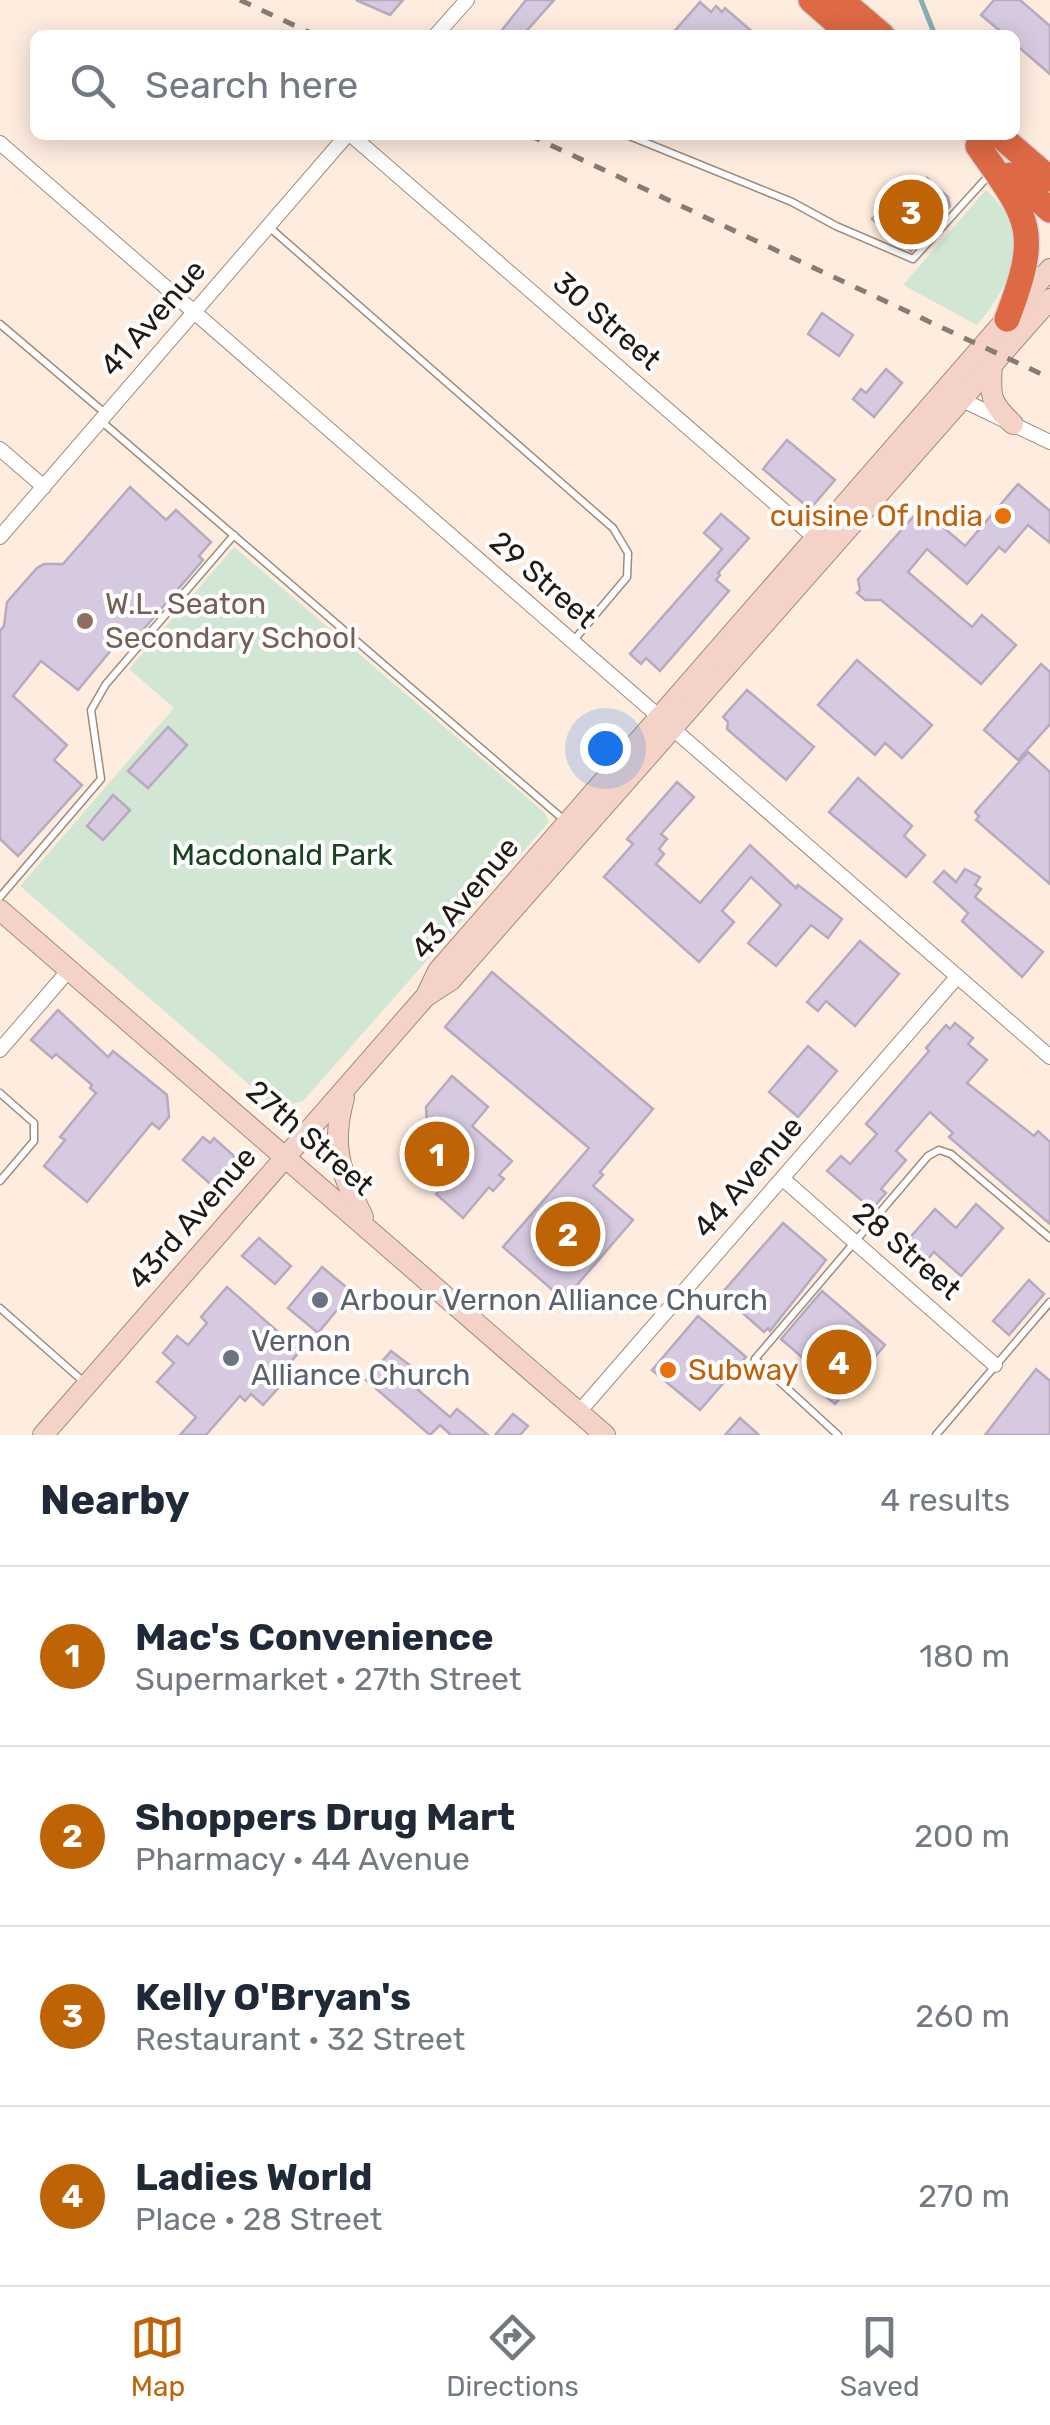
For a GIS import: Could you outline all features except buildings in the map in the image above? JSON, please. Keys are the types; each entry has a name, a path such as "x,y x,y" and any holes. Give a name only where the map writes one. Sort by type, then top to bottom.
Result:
{"highway":[{"path":"812,0 845,30"},
{"path":"842,0 876,30"},
{"path":"981,140 994,170 1025,218 1028,236 1025,263 1007,319"},
{"path":"982,140 1050,210"},
{"path":"983,140 1050,179"}],"street":[{"path":"441,30 468,0"},
{"name":"41 Avenue","path":"0,538 345,140"},
{"name":"30 Street","path":"355,140 821,544"},
{"name":"29 Street","path":"0,144 1050,1057"},
{"name":"43 Avenue","path":"426,996 451,980 666,724 954,395 1007,319 1050,269"},
{"name":"43 Avenue","path":"954,395 992,364 1050,299"},
{"path":"992,364 991,396 996,408 1013,424"},
{"path":"954,395 1050,442"},
{"path":"0,449 44,486"},
{"name":"43 Avenue","path":"426,996 438,970 568,824 666,724"},
{"name":"27th Street","path":"0,910 606,1435"},
{"path":"0,1050 69,970"},
{"name":"44 Avenue","path":"580,1412 957,977"},
{"name":"43rd Avenue","path":"43,1435 426,996"},
{"path":"346,1089 337,1120 336,1149 342,1174 368,1228"},
{"name":"28 Street","path":"782,1179 995,1366"}],"lane":[{"path":"639,140 792,202 836,226 914,259 994,170"},
{"path":"268,226 613,528 628,554 628,577 572,643"},
{"path":"0,324 234,535 568,824"},
{"path":"0,897 101,779 90,710 106,684 234,535"},
{"path":"0,1093 34,1123 34,1141 0,1181"},
{"path":"838,1435 754,1359 928,1156 939,1150 952,1154 1050,1238"},
{"path":"936,1435 1050,1302"},
{"path":"0,1308 87,1384"}],"green space":[{"path":"986,190 1010,223 1013,258 1000,292 977,325 903,285"},
{"name":"Macdonald Park","path":"234,547 545,813 549,822 303,1101 285,1106 267,1100 20,886 174,708 129,669"}],"waterway":[{"path":"921,0 933,30"}],"railway":[{"path":"240,0 304,30"},
{"path":"540,140 1050,378"}],"place":[{"name":"Kelly O'Bryan's","path":"911,212"},
{"name":"cuisine Of India","path":"1003,516"},
{"name":"W.L. Seaton Secondary School","path":"85,621"},
{"name":"Mac's Convenience","path":"437,1154"},
{"name":"Shoppers Drug Mart","path":"568,1234"},
{"name":"Arbour Vernon Alliance Church","path":"320,1300"},
{"name":"Vernon Alliance Church","path":"231,1358"},
{"name":"Ladies World","path":"839,1362"},
{"name":"Subway","path":"668,1370"}]}
